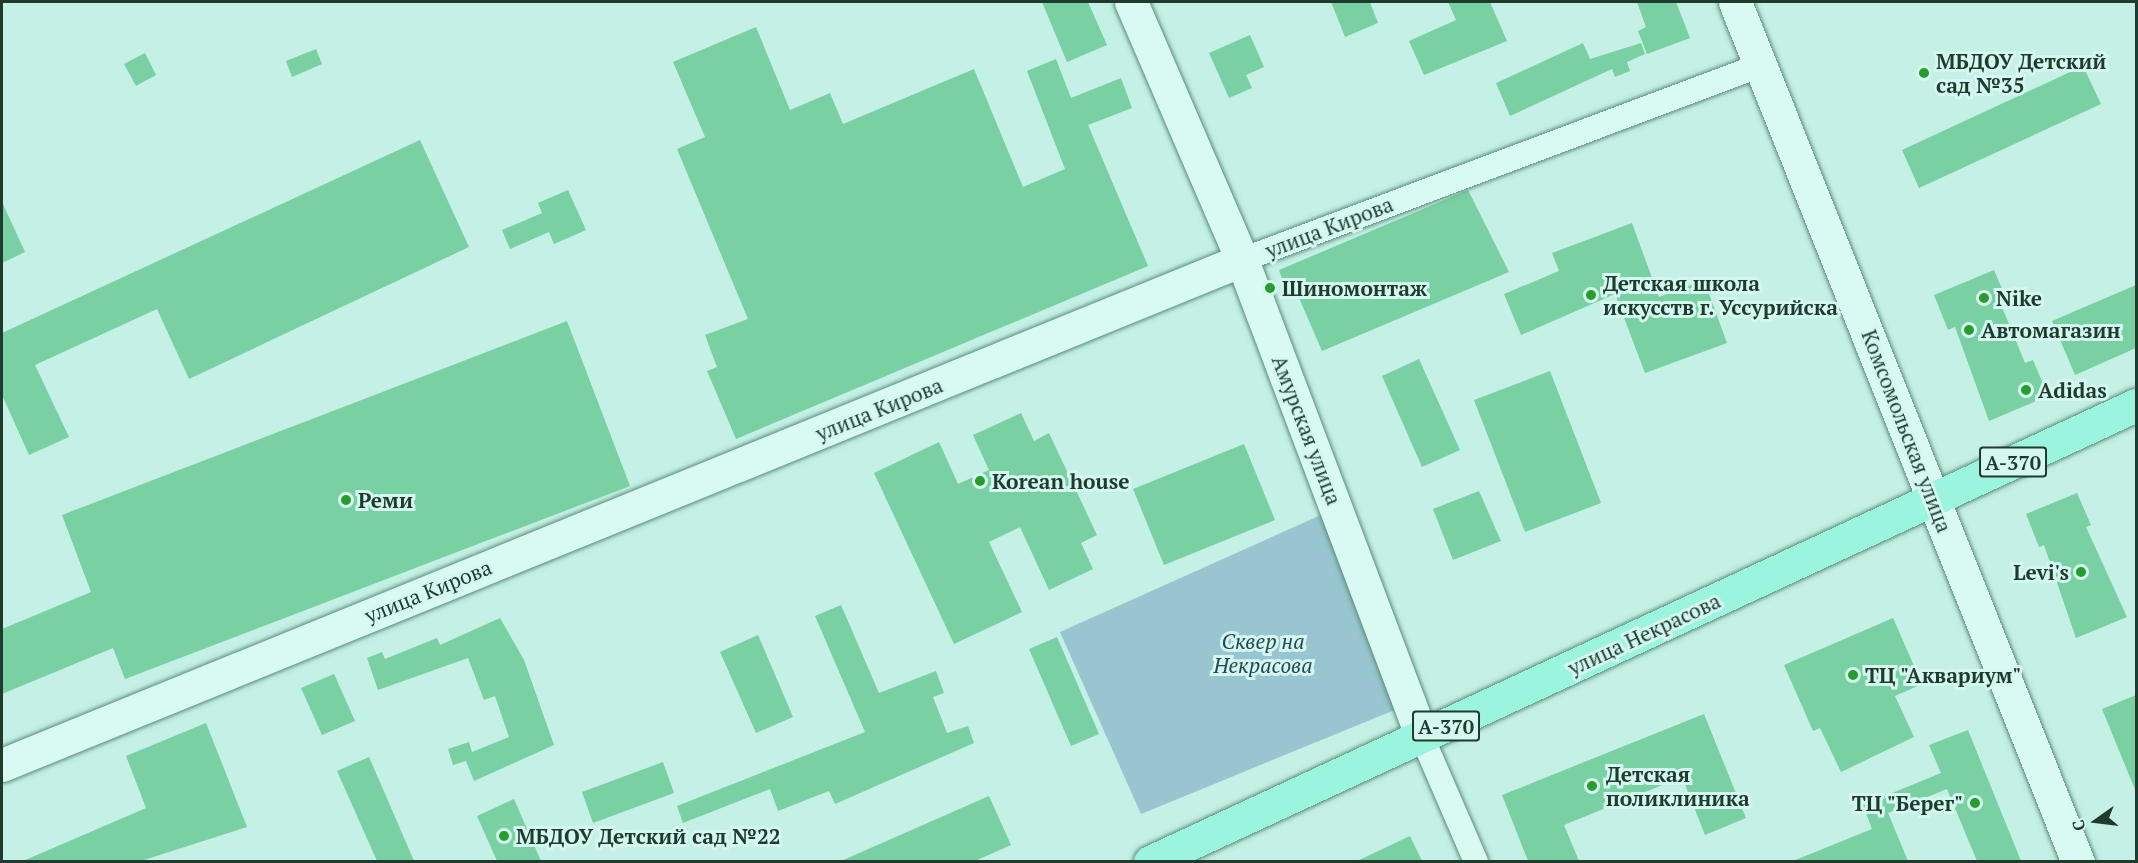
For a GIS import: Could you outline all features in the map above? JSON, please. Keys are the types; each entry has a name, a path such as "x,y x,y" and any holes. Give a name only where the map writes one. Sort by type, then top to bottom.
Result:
{"main road":[{"name":"Амурская улица","path":"1131,2 1242,260 1422,737"},
{"name":"Комсомольская улица","path":"1735,2 2078,861"},
{"name":"улица Кирова","path":"2,765 1242,260"},
{"name":"улица Некрасова","path":"1150,861 2136,405"}],"street":[{"name":"улица Кирова","path":"1242,260 1761,65"},
{"name":"Амурская улица","path":"1422,737 1476,861"}],"green space":[{"name":"Сквер на Некрасова","path":"1321,515 1397,709 1141,814 1060,632"}],"building":[{"path":"1042,2 1088,2 1107,45 1067,62"},
{"path":"1331,2 1370,2 1378,23 1345,37"},
{"path":"1448,2 1490,2 1507,41 1424,75 1409,41 1456,20"},
{"path":"1637,2 1676,2 1690,38 1647,54 1638,31 1646,27"},
{"path":"756,27 790,110 830,93 843,124 974,69 1023,187 1065,169 1027,71 1056,59 1071,98 1121,78 1132,108 1088,125 1148,266 736,439 707,371 717,367 705,335 748,319 677,149 705,137 673,62"},
{"path":"1250,35 1264,67 1246,75 1252,88 1229,98 1209,53"},
{"path":"1583,43 1590,59 1641,43 1645,54 1627,62 1630,71 1615,77 1612,69 1510,116 1496,83"},
{"path":"316,49 322,64 292,77 286,61"},
{"path":"145,53 156,75 136,86 124,64"},
{"path":"2083,66 2101,104 1919,188 1902,150"},
{"path":"420,140 469,247 189,379 157,309 35,365 69,437 29,455 2,395 2,333"},
{"path":"568,190 586,230 554,244 549,232 510,249 502,230 542,213 538,203"},
{"path":"1468,190 1509,272 1322,351 1293,284 1285,287 1279,270"},
{"path":"2,202 25,252 2,263"},
{"name":"Детская школа искусств г. Уссурийска","path":"1632,223 1659,297 1704,280 1727,343 1645,373 1615,294 1521,335 1504,294 1559,271 1552,253"},
{"path":"1994,270 2009,305 2002,307 2025,363 2033,360 2048,396 1989,421 1955,327 1948,330 1934,295"},
{"path":"2136,285 2136,348 2075,375 2052,321"},
{"name":"Реми","path":"567,321 630,486 125,679 113,648 2,694 2,629 91,592 62,515"},
{"path":"1419,359 1460,450 1422,467 1382,376"},
{"path":"1550,371 1601,503 1525,532 1474,400"},
{"path":"1021,413 1034,441 1049,433 1097,535 1081,543 1093,569 1049,590 1020,527 989,542 1022,612 954,644 874,473 939,442 958,484 989,470 973,435"},
{"path":"1244,444 1275,520 1164,565 1133,489"},
{"path":"1479,491 1501,541 1453,560 1433,509"},
{"path":"2077,493 2091,525 2086,527 2127,617 2076,638 2044,545 2039,547 2026,514"},
{"path":"841,605 879,693 936,671 944,693 933,697 947,733 968,726 974,743 835,804 829,791 778,811 770,789 683,823 677,806 865,732 815,616"},
{"path":"500,618 524,660 554,745 474,781 466,761 453,765 448,749 469,742 472,752 509,737 495,696 484,700 468,658 378,690 367,658 382,652 385,659 437,638 440,645"},
{"name":"ТЦ \"Аквариум\"","path":"1893,618 1922,684 1895,696 1914,737 1841,772 1820,728 1813,731 1784,665"},
{"path":"758,635 793,717 756,733 720,652"},
{"path":"1057,637 1099,734 1071,746 1029,649"},
{"path":"334,674 355,721 322,735 301,688"},
{"path":"2136,695 2136,792 2102,709"},
{"name":"Детская поликлиника","path":"1704,714 1746,818 1705,835 1682,777 1564,825 1579,861 1528,861 1502,795"},
{"path":"206,723 247,827 141,861 23,861 146,808 126,756"},
{"path":"1968,730 2021,861 1977,861 1947,789 1888,813 1908,861 1793,861 1872,829 1863,805 1941,773 1929,745"},
{"path":"369,757 414,861 377,861 337,771"},
{"path":"663,762 674,793 593,823 582,792"},
{"path":"989,796 1011,845 975,861 841,861"},
{"path":"514,799 541,861 497,861 477,816"},
{"path":"1410,836 1422,861 1357,861"}],"place":[{"name":"МБДОУ Детский сад №35","path":"1924,73"},
{"name":"Шиномонтаж","path":"1270,288"},
{"name":"Детская школа искусств г. Уссурийска","path":"1591,295"},
{"name":"Nike","path":"1984,298"},
{"name":"Автомагазин","path":"1969,330"},
{"name":"Adidas","path":"2026,390"},
{"name":"Korean house","path":"980,481"},
{"name":"Реми","path":"346,500"},
{"name":"Levi's","path":"2081,572"},
{"name":"ТЦ \"Аквариум\"","path":"1853,675"},
{"name":"Детская поликлиника","path":"1592,786"},
{"name":"ТЦ \"Берег\"","path":"1975,803"},
{"name":"МБДОУ Детский сад №22","path":"504,836"}]}
